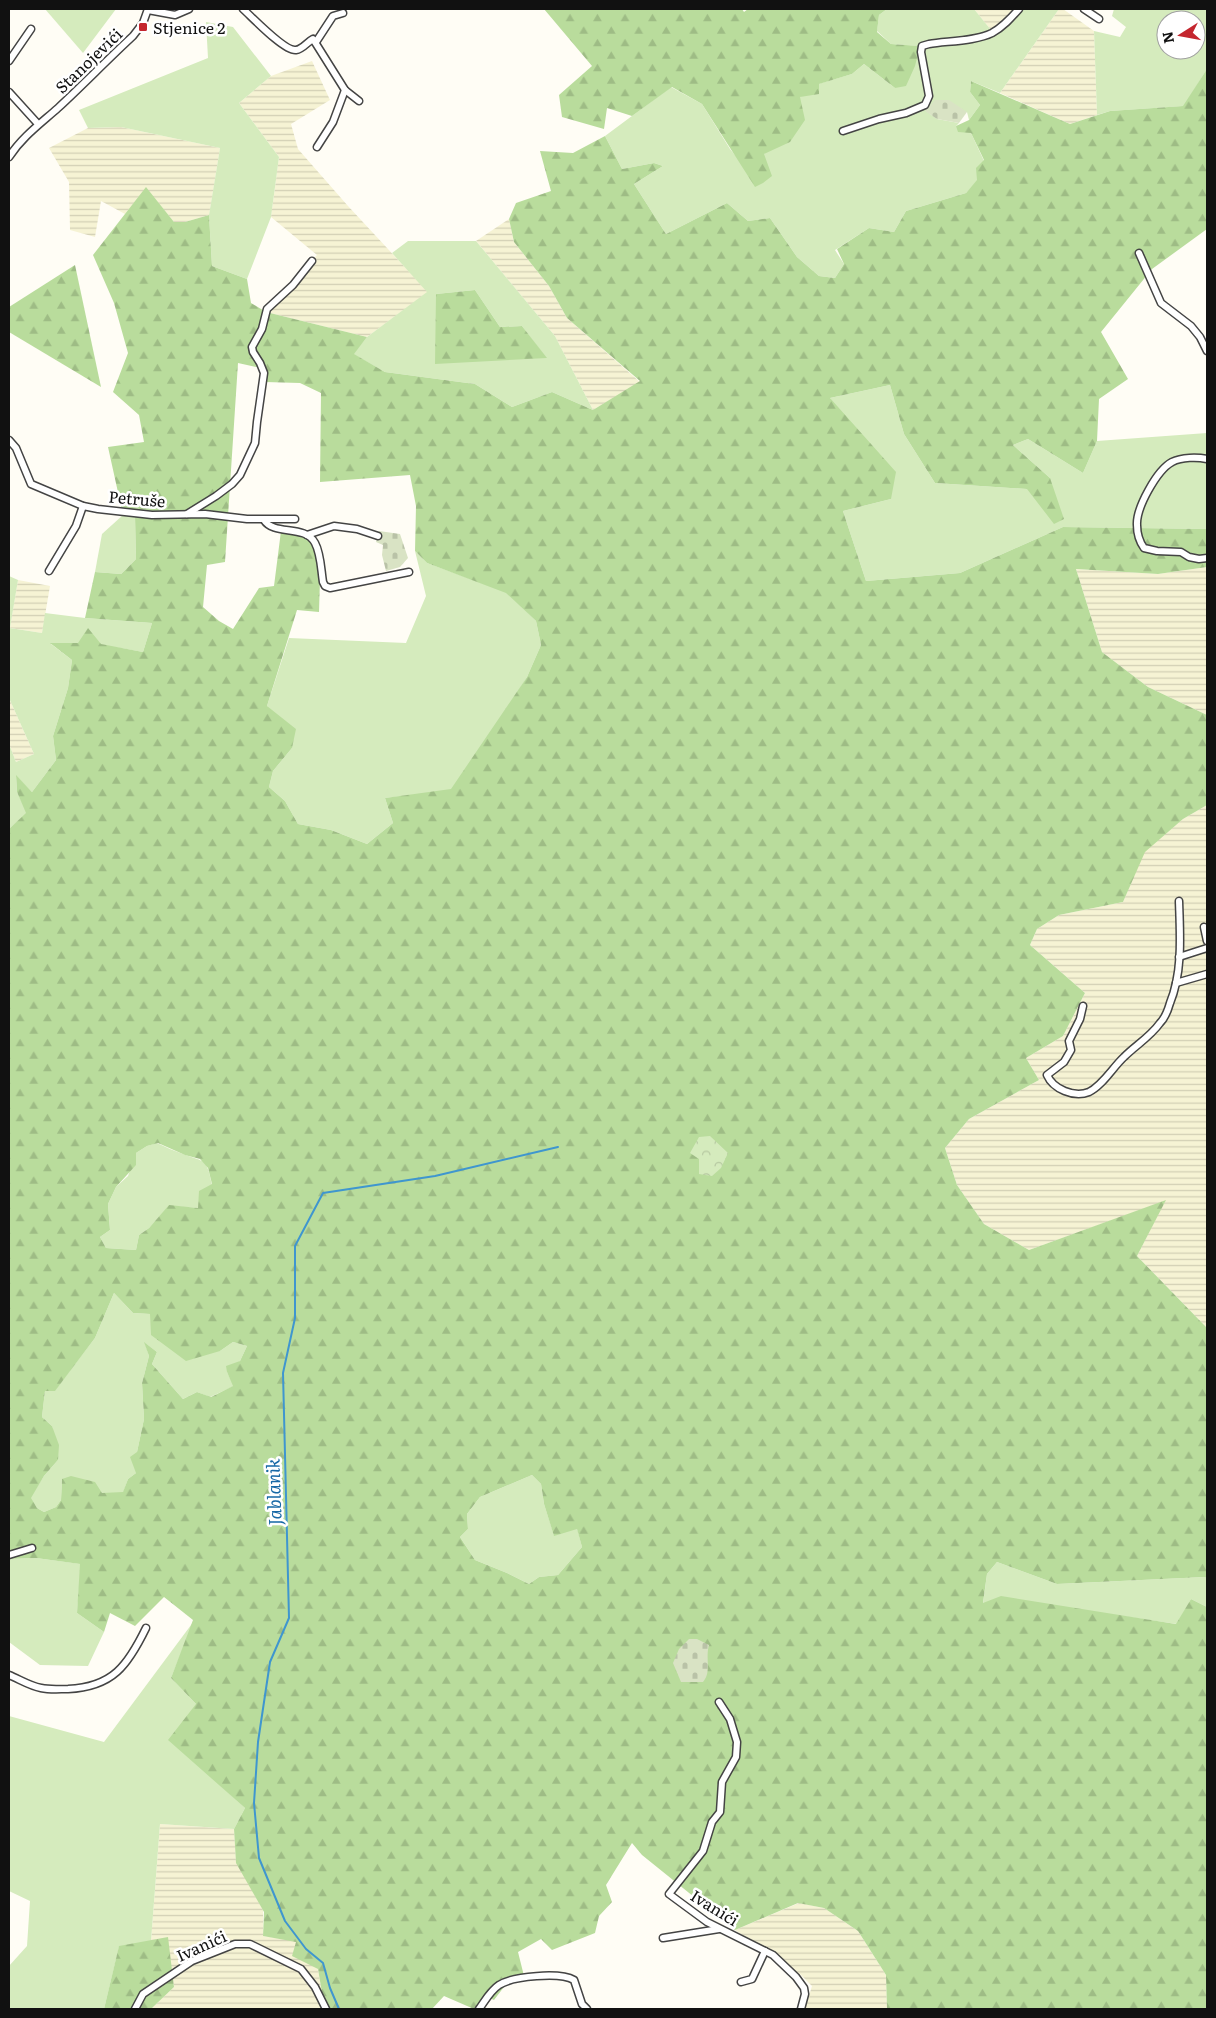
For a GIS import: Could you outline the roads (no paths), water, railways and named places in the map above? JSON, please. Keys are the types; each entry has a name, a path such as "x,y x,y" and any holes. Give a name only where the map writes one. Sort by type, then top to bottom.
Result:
{"street":[{"path":"148,9 175,15 189,9"},
{"name":"Stanojevići","path":"9,157 16,146 38,124 57,109 133,36 143,23 148,9"},
{"path":"242,9 283,45 292,50 300,48 313,40 316,42"},
{"path":"843,131 906,113 924,105 929,96 921,52 922,46 977,38 991,34 1006,23 1019,9"},
{"path":"1084,9 1099,20"},
{"path":"316,42 333,16 343,13"},
{"path":"9,61 31,30"},
{"path":"316,42 345,90 359,101"},
{"path":"317,147 334,122 345,90"},
{"path":"9,92 38,124"},
{"path":"1139,254 1162,303 1191,326 1200,337 1207,351"},
{"path":"186,514 232,484 240,475 254,448 264,373 252,347 262,329 267,310 293,285 312,261"},
{"name":"Petruše","path":"9,440 16,448 31,484 83,506 152,516 205,514 264,520 295,519"},
{"path":"1207,459 1188,458 1172,462 1158,475 1142,503 1137,524 1139,541 1144,548 1157,551 1181,552 1189,557 1199,559 1207,558"},
{"path":"49,571 76,526 83,506"},
{"path":"264,520 266,524 307,535 315,542 325,586 330,588 409,572"},
{"path":"307,535 334,526 357,529 378,536"},
{"path":"1083,1006 1080,1019 1068,1041 1071,1050 1064,1062 1047,1075 1049,1080 1061,1090 1080,1094 1090,1092 1125,1056 1152,1033 1162,1021 1171,1002 1176,983 1179,957 1179,901"},
{"path":"1204,927 1207,941"},
{"path":"1179,957 1207,948"},
{"path":"1176,983 1207,974"},
{"path":"9,1555 32,1548"},
{"path":"9,1675 39,1688 50,1689 78,1688 102,1682 113,1676 127,1660 146,1628"},
{"name":"Ivanići","path":"719,1702 730,1719 737,1742 736,1757 722,1782 720,1812 712,1822 703,1851 669,1894 692,1912 719,1929 774,1955 804,1988 805,1994 801,2009"},
{"path":"663,1938 719,1929"},
{"name":"Ivanići","path":"135,2009 144,1994 192,1961 235,1944 250,1944 301,1969 315,1987 326,2009"},
{"path":"741,1982 752,1979 765,1950"},
{"path":"479,2009 493,1990 512,1979 561,1976 574,1980 582,2004 587,2009"}],"waterway":[{"name":"Jablanik","path":"339,2009 330,1988 323,1963 306,1949 285,1921 259,1858 254,1803 258,1742 270,1662 289,1618 283,1373 295,1318 295,1246 323,1193 435,1176 558,1147"}],"place":[{"name":"Stjenice 2","path":"143,27"}]}
